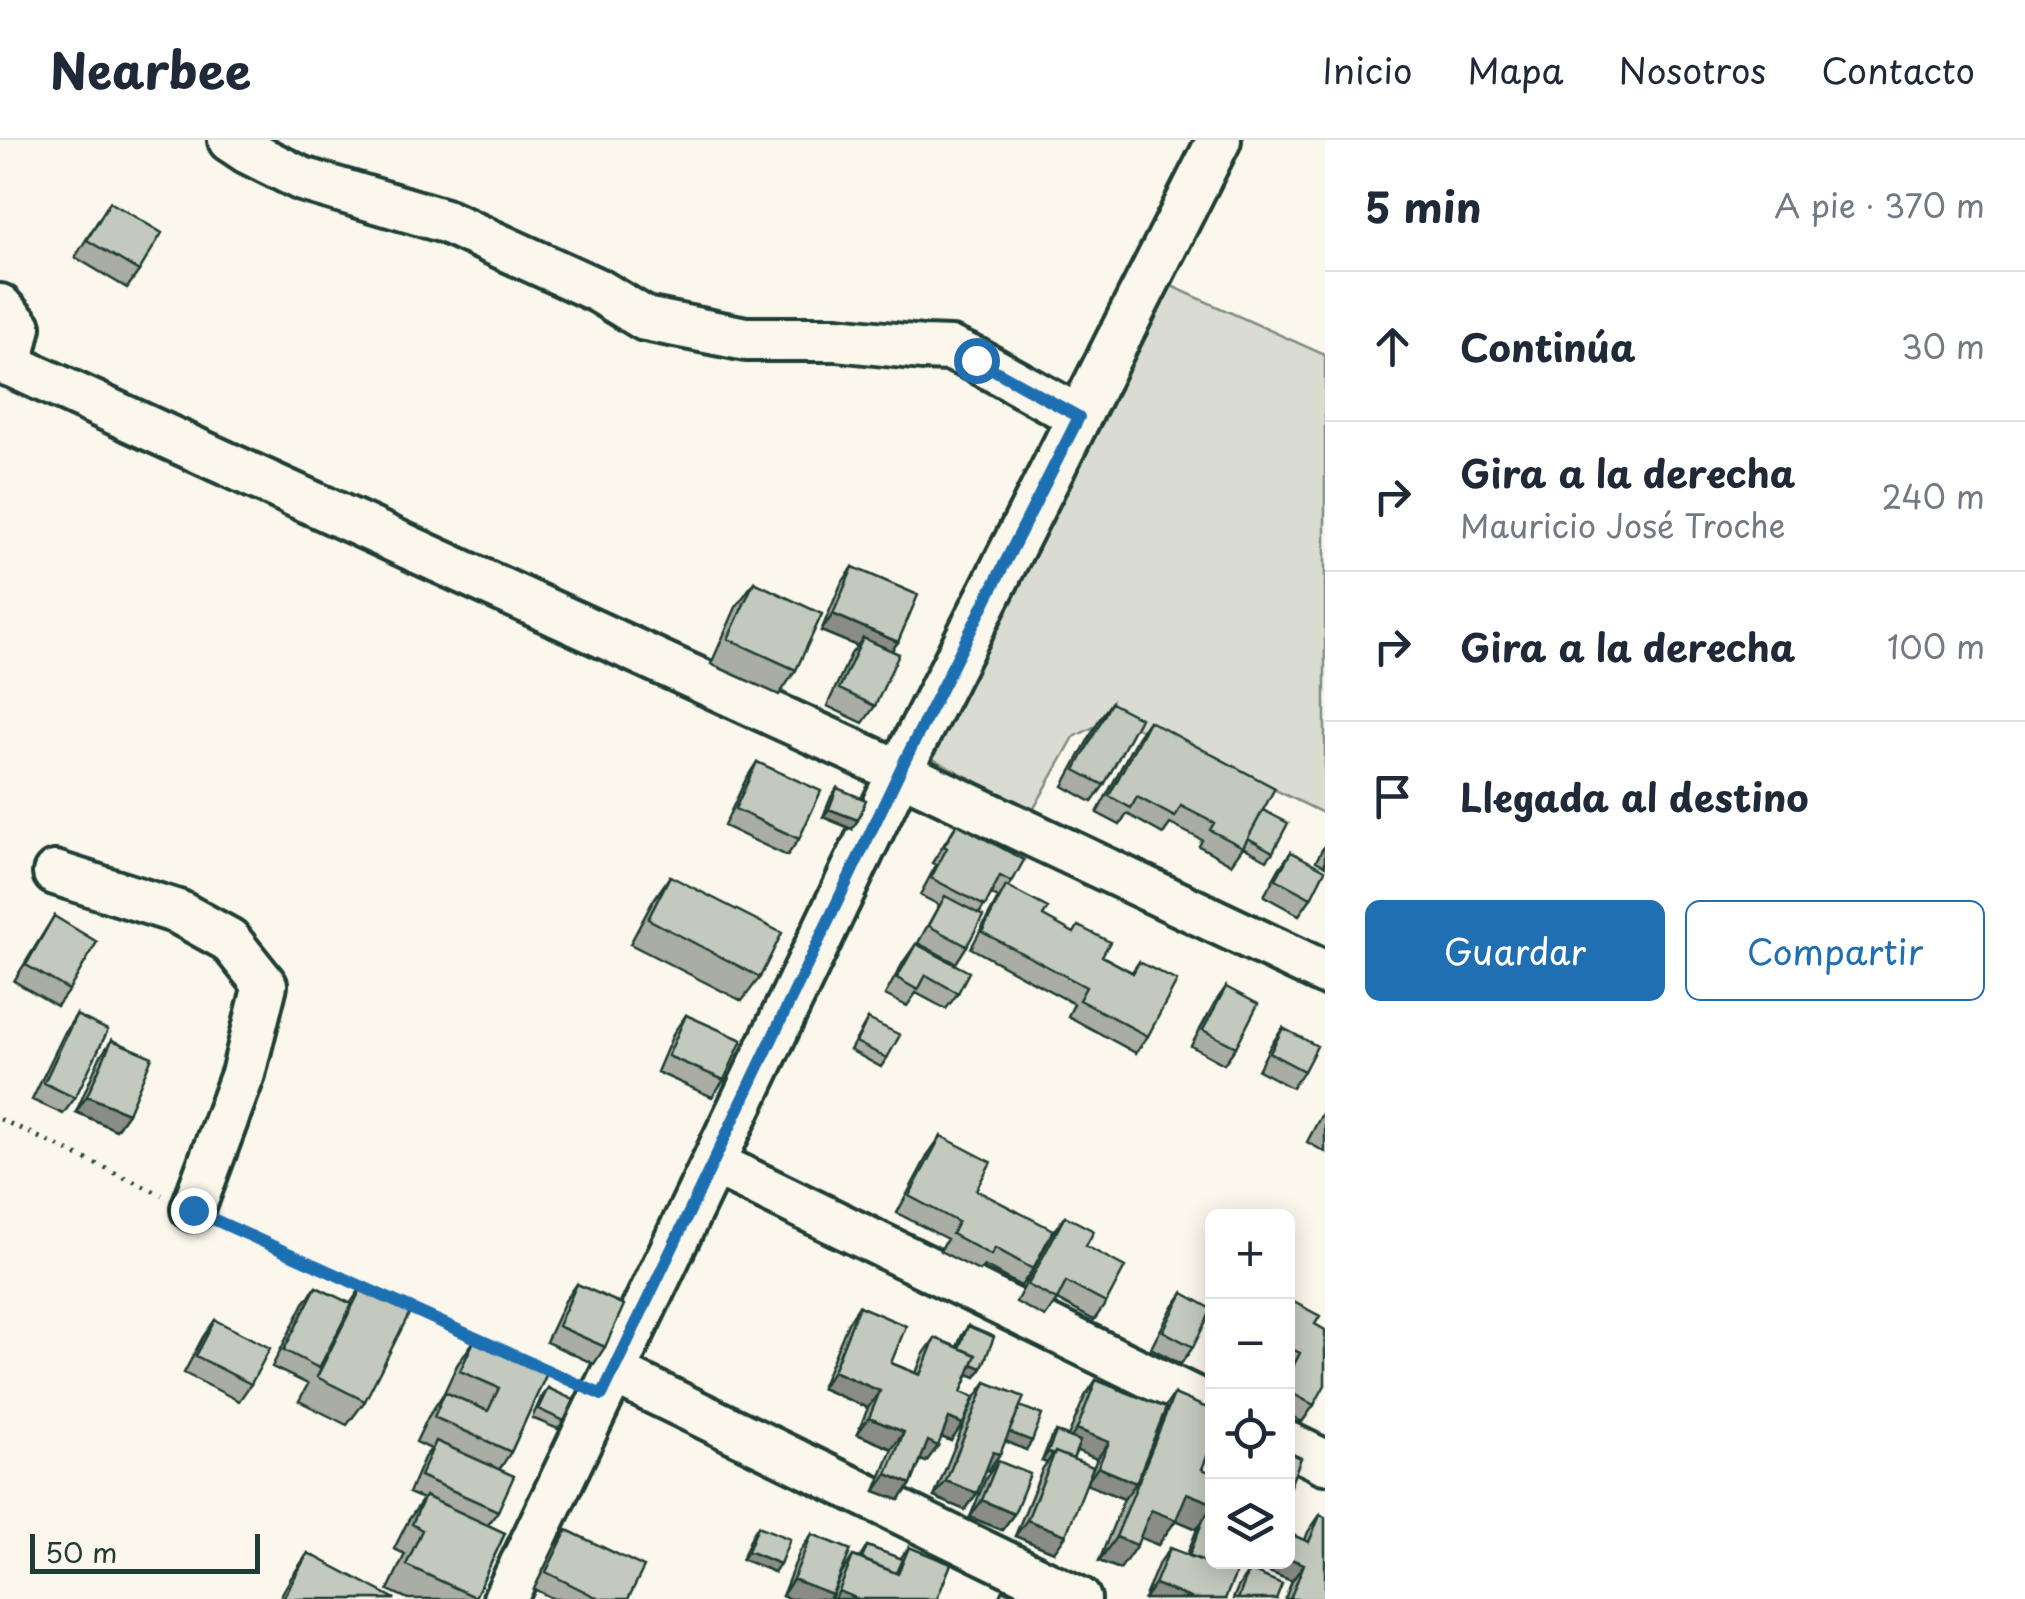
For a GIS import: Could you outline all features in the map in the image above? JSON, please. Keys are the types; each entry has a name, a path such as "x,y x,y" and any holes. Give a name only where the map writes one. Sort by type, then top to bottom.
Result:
{"street":[{"path":"230,140 302,179 444,221 599,291 645,319 746,338 836,339 951,349 1079,417"},
{"path":"505,1599 900,772 1220,140"},
{"path":"0,306 19,327 5,363 900,772 1325,973"},
{"path":"55,873 178,912 229,940 265,985 242,1074 193,1210"},
{"path":"713,1163 1205,1404"},
{"path":"607,1384 1079,1599"},
{"path":"1295,1447 1325,1462"}],"path":[{"path":"0,1120 193,1210 607,1384"}],"shaded area":[{"path":"1167,284 1325,355 1325,814 1174,741 1110,719 1074,737 1033,810 929,757"}],"building":[{"path":"110,202 162,233 139,271 87,240"},
{"path":"853,567 918,595 898,642 833,614"},
{"path":"754,582 822,614 796,670 728,639"},
{"path":"863,638 899,654 875,706 839,689"},
{"path":"1111,703 1140,718 1104,785 1075,770"},
{"path":"1149,721 1275,788 1243,847 1210,830 1214,823 1181,806 1175,817 1137,797 1131,808 1109,796"},
{"path":"757,762 821,791 799,839 735,809"},
{"path":"837,788 866,800 858,820 829,809"},
{"path":"1263,810 1288,823 1273,852 1248,838"},
{"path":"957,824 1024,860 1012,882 1000,876 985,906 931,878"},
{"path":"1291,852 1325,870 1311,898 1276,879"},
{"path":"670,876 782,933 760,977 648,919"},
{"path":"1006,886 1048,908 1043,916 1074,933 1078,926 1110,942 1102,956 1133,973 1139,962 1177,981 1148,1036 1079,1000 1086,987 982,932"},
{"path":"945,896 983,916 967,946 929,926"},
{"path":"54,916 97,942 69,990 26,965"},
{"path":"916,944 969,972 958,993 926,975 918,990 897,978"},
{"path":"1226,987 1258,1004 1236,1047 1203,1030"},
{"path":"76,1015 108,1030 75,1098 44,1083"},
{"path":"686,1015 742,1040 724,1080 668,1056"},
{"path":"868,1019 900,1035 887,1058 856,1042"},
{"path":"1283,1028 1317,1046 1304,1071 1270,1053"},
{"path":"112,1040 152,1057 128,1113 87,1096"},
{"path":"941,1136 991,1162 976,1190 1053,1230 1033,1269 995,1248 991,1255 952,1234 958,1222 909,1196"},
{"path":"1065,1216 1094,1231 1086,1246 1125,1267 1106,1303 1066,1282 1057,1300 1028,1285"},
{"path":"577,1284 624,1305 605,1347 558,1326"},
{"path":"363,1285 411,1310 365,1401 317,1377"},
{"path":"316,1287 352,1304 319,1368 284,1350"},
{"path":"1183,1293 1205,1305 1205,1323 1193,1347 1163,1331"},
{"path":"1295,1303 1320,1316 1315,1324 1325,1330 1325,1385 1314,1405 1295,1395 1295,1363 1300,1353 1295,1350"},
{"path":"859,1306 906,1326 891,1363 920,1375 935,1338 976,1355 961,1392 974,1397 963,1424 949,1418 938,1446 928,1441 911,1484 887,1474 904,1432 869,1418 880,1391 833,1371"},
{"path":"215,1320 270,1348 251,1384 196,1356"},
{"path":"968,1326 994,1337 982,1368 972,1364 976,1355 959,1348"},
{"path":"474,1341 547,1373 511,1452 434,1417 445,1392 488,1411 499,1388 460,1371"},
{"path":"1096,1380 1166,1408 1136,1483 1098,1467 1109,1442 1077,1429"},
{"path":"986,1382 1024,1397 1000,1454 993,1452 977,1493 946,1481"},
{"path":"548,1388 574,1400 564,1421 538,1409"},
{"path":"1174,1394 1205,1407 1205,1500 1187,1493 1176,1520 1151,1510 1137,1545 1116,1537"},
{"path":"1020,1406 1042,1415 1032,1441 1009,1432"},
{"path":"1056,1432 1080,1441 1073,1459 1048,1452"},
{"path":"436,1441 514,1476 498,1511 420,1476"},
{"path":"1055,1452 1093,1467 1066,1535 1027,1520"},
{"path":"998,1461 1030,1474 1014,1514 982,1500"},
{"path":"425,1496 505,1533 475,1597 406,1565 422,1530 412,1524"},
{"path":"1320,1515 1325,1517 1325,1599 1290,1599 1304,1564 1295,1561 1295,1536 1309,1542"},
{"path":"1205,1517 1203,1561 1189,1556"},
{"path":"758,1526 790,1539 780,1564 748,1551"},
{"path":"567,1530 644,1567 628,1599 600,1599 546,1572"},
{"path":"812,1534 851,1550 832,1594 793,1579"},
{"path":"867,1546 902,1559 896,1573 862,1559"},
{"path":"909,1547 951,1564 937,1599 858,1599 839,1591 853,1556 898,1574"},
{"path":"1170,1548 1205,1561 1205,1569 1236,1573 1225,1599 1193,1599 1155,1584"},
{"path":"308,1553 395,1599 283,1599"},
{"path":"1249,1570 1282,1584 1276,1599 1238,1599"},
{"path":"1002,1590 1024,1599 998,1599"}],"route":[{"path":"193,1210 602,1395 906,758 1079,417 976,360"}]}
